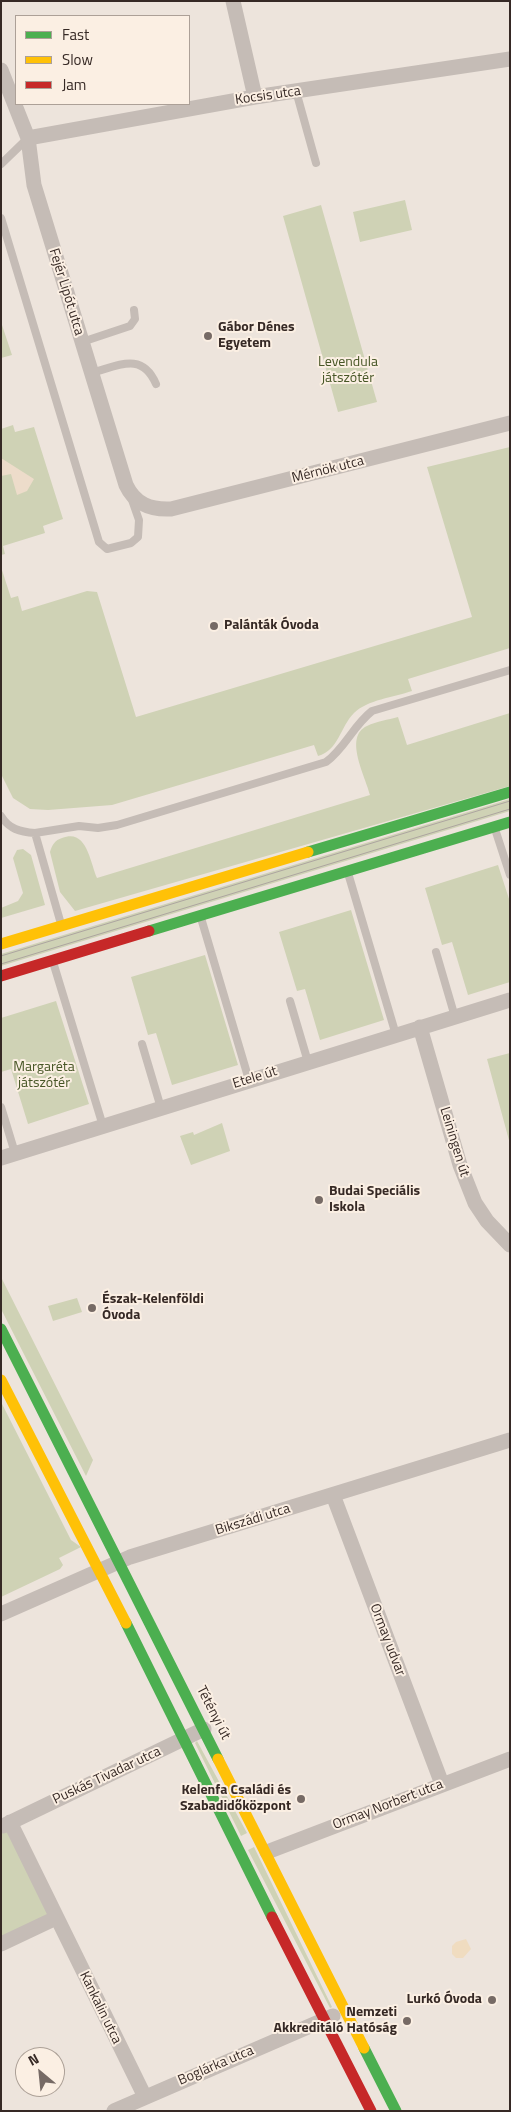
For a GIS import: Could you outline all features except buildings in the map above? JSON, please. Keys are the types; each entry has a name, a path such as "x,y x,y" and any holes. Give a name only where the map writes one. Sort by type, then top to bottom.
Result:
{"street":[{"path":"233,1 255,97"},
{"name":"Kocsis utca","path":"28,138 255,97 510,58"},
{"name":"Fejér Lipót utca","path":"1,70 28,138 34,185 130,494"},
{"name":"Mérnök utca","path":"130,494 137,502 146,506 157,510 171,509 510,423"},
{"path":"1,944 510,792"},
{"path":"1,976 510,822"},
{"name":"Etele út","path":"8,1155 510,1000"},
{"name":"Leiningen út","path":"420,1027 460,1165 475,1203 487,1221 510,1245"},
{"name":"Tétényi út","path":"1,1329 267,1852 396,2111"},
{"path":"1,1380 100,1570 183,1740 371,2111"},
{"name":"Bikszádi utca","path":"1,1614 118,1562 510,1440"},
{"name":"Ormay udvar","path":"333,1495 442,1784"},
{"name":"Puskás Tivadar utca","path":"6,1824 204,1729"},
{"name":"Ormay Norbert utca","path":"267,1852 510,1759"},
{"name":"Kankalin utca","path":"6,1824 56,1918 145,2097"},
{"path":"1,1944 56,1918"},
{"name":"Boglárka utca","path":"114,2111 346,2010"}],"lane":[{"path":"296,92 316,163"},
{"path":"1,164 28,138"},
{"path":"1,218 99,542 107,549 130,543 138,537 139,520 130,494"},
{"path":"82,342 130,326 135,319 134,310"},
{"path":"91,373 136,363 150,372 156,384"},
{"path":"1,816 6,823 21,832 35,833 79,826 98,828 117,825 326,762 340,751 359,721 372,711 510,670"},
{"path":"494,827 510,875"},
{"path":"35,833 62,927"},
{"path":"347,871 396,1035"},
{"path":"200,916 249,1080"},
{"path":"436,952 454,1017"},
{"path":"52,960 103,1126"},
{"path":"290,1001 308,1062"},
{"path":"142,1044 161,1108"},
{"path":"1,1107 8,1155"}],"green space":[{"path":"405,200 412,230 360,242 353,212"},
{"name":"Levendula játszótér","path":"321,205 377,402 338,412 283,216"},
{"path":"1,322 12,355 1,358"},
{"path":"13,425 15,432 34,427 63,519 43,526 45,533 3,546 5,554 1,555 1,429"},
{"path":"510,447 510,648 408,679 412,691 373,702 359,709 349,719 331,749 318,756 314,745 112,805 48,810 30,809 13,798 1,774 1,567 11,598 18,596 22,611 87,591 97,592 136,717 472,617 427,467"},
{"path":"510,713 510,786 75,911 60,892 50,852 57,840 70,836 82,842 97,878 370,795 356,748 360,731 371,724 398,717 407,745"},
{"path":"510,799 510,811 1,966 1,954"},
{"path":"23,849 31,855 45,905 1,918 1,908 18,901 23,893 13,858 17,850"},
{"path":"498,865 510,902 510,982 468,995 452,942 442,945 425,888"},
{"path":"351,910 384,1020 320,1040 305,989 297,991 279,932"},
{"path":"205,955 238,1065 172,1085 156,1033 148,1035 131,977"},
{"name":"Margaréta játszótér","path":"56,1001 89,1104 28,1124 11,1069 1,1072 1,1018"},
{"path":"510,1053 510,1144 487,1059"},
{"path":"222,1123 230,1151 191,1165 180,1136 193,1132 194,1135"},
{"path":"1,1277 93,1460 86,1476 1,1309"},
{"path":"77,1298 82,1312 53,1321 48,1306"},
{"path":"1,1402 71,1540 81,1547 59,1558 63,1565 60,1569 1,1597"},
{"path":"197,1741 247,1833 241,1836 195,1743"},
{"path":"10,1822 56,1918 1,1944 1,1826"},
{"path":"254,1847 332,2007 330,2008 248,1850"}],"sand":[{"path":"466,1939 471,1949 463,1958 456,1958 452,1954 452,1946 456,1942"}],"shaded area":[{"path":"1,458 34,479 27,491 17,495 11,474 1,476"}],"tram line":[{"path":"1,956 510,801"},
{"path":"1,964 510,809"}],"traffic: fast":[{"path":"308,852 510,792"},
{"path":"149,931 510,822"},
{"path":"1,1329 218,1759"},
{"path":"126,1623 272,1917"},
{"path":"364,2048 396,2111"}],"traffic: slow":[{"path":"1,944 308,852"},
{"path":"1,1380 126,1623"},
{"path":"218,1759 364,2048"}],"traffic: jam":[{"path":"1,976 149,931"},
{"path":"272,1917 371,2111"}],"place":[{"name":"Gábor Dénes Egyetem","path":"208,336"},
{"name":"Palánták Óvoda","path":"214,626"},
{"name":"Budai Speciális Iskola","path":"319,1200"},
{"name":"Észak-Kelenföldi Óvoda","path":"92,1308"},
{"name":"Kelenfa Családi és Szabadidőközpont","path":"301,1799"},
{"name":"Lurkó Óvoda","path":"492,2000"},
{"name":"Nemzeti Akkreditáló Hatóság","path":"407,2021"}]}
